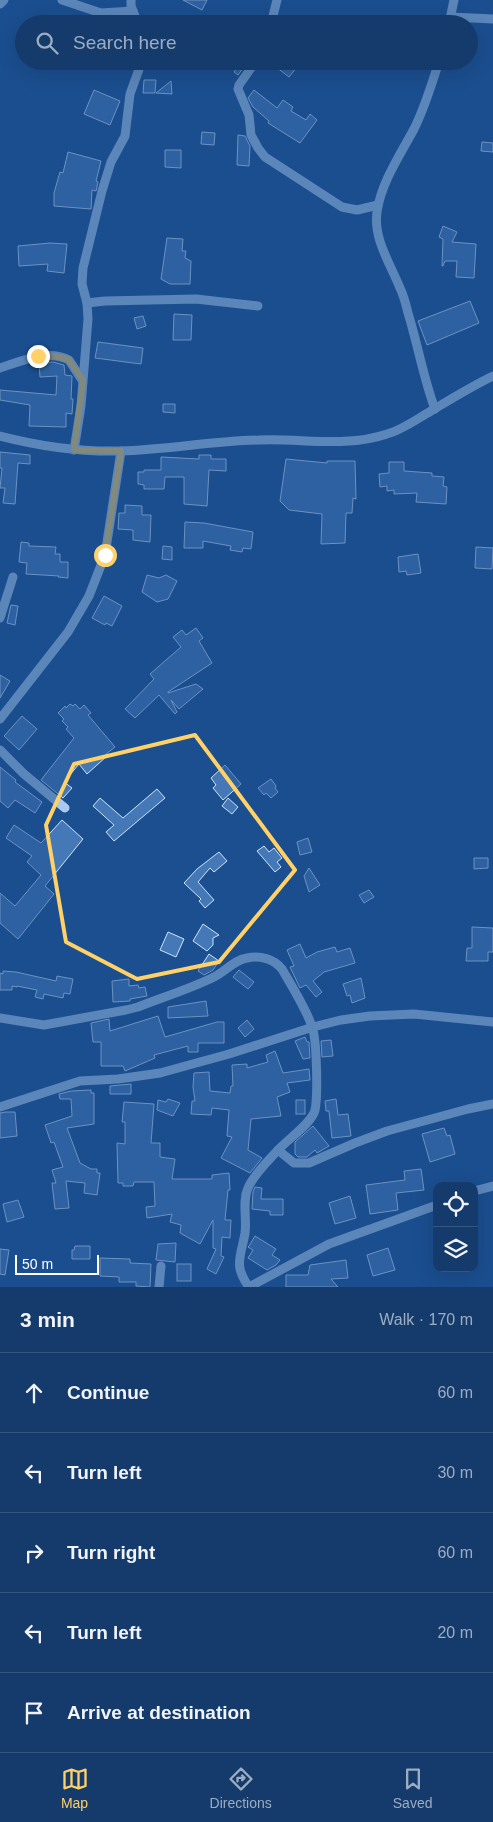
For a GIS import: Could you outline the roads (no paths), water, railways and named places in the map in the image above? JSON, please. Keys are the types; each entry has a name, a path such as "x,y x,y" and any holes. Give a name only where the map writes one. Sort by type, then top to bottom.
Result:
{"street":[{"path":"0,4 4,0"},
{"path":"62,0 101,13 133,11"},
{"path":"130,0 135,15"},
{"path":"273,15 277,0"},
{"path":"451,15 454,0"},
{"path":"478,19 493,19"},
{"path":"74,450 83,380 88,319 88,304 82,284 83,268 102,190 111,162 125,136 130,94 140,70"},
{"path":"249,70 239,84 238,90 249,114 251,135 265,157 342,207 357,210 378,205"},
{"path":"435,409 425,381 415,337 400,288 382,247 377,226 378,205 387,180 426,105 436,70"},
{"path":"88,304 105,301 196,299 258,306"},
{"path":"0,368 38,356 55,356 70,360 83,380"},
{"path":"0,436 26,443 74,450 121,451 260,440 334,442 359,440 390,433 493,376"},
{"path":"0,719 68,632 89,596 105,555 121,451"},
{"path":"0,618 13,577"},
{"path":"0,750 24,774 65,808"},
{"path":"0,1018 44,1025 126,1010 216,976 233,963 243,959 265,958 279,965 313,1027 316,1071 315,1110 308,1121 278,1150 247,1190 245,1232 240,1260 241,1276 249,1287 329,1244 433,1206"},
{"path":"0,1107 80,1081 118,1079 160,1073 341,1020 394,1014 429,1015 493,1022"},
{"path":"278,1150 294,1163 309,1163 387,1131 493,1104"},
{"path":"478,1190 493,1186"},
{"path":"159,1287 161,1266"}]}
